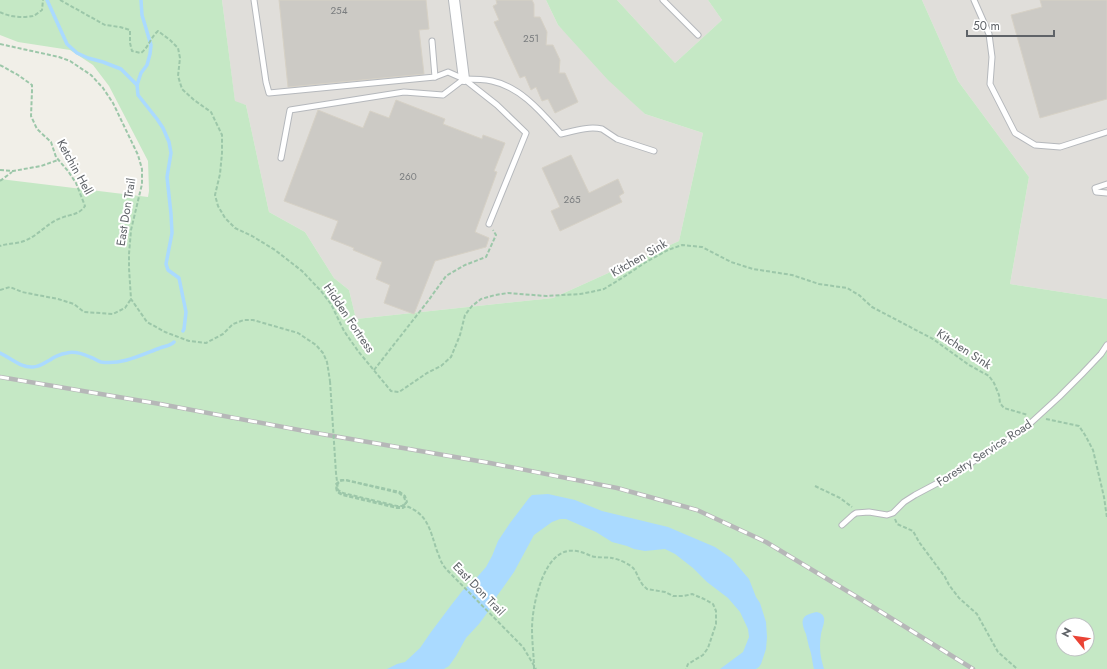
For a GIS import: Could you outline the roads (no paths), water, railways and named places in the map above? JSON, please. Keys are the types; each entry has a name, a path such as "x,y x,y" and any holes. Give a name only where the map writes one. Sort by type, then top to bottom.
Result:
{"street":[{"path":"454,0 464,79"}],"lane":[{"path":"254,0 266,82 270,94 435,77 448,72 464,79 497,105 526,133 489,224"},
{"path":"664,0 698,35"},
{"path":"975,0 989,34 992,57 990,84 1015,133 1035,145 1060,147 1107,132"},
{"path":"432,41 435,77"},
{"path":"281,158 290,110 404,92 443,95 464,79 491,80 513,89 561,134 584,128 599,128 617,139 654,151"},
{"path":"1107,184 1095,188 1096,192 1107,193"},
{"name":"Forestry Service Road","path":"842,525 853,515 860,512 893,513 904,502 947,478 1023,430 1092,364 1107,345"}],"water":[{"path":"548,494 575,500 602,511 668,527 715,547 731,558 749,579 760,603 766,622 766,649 759,667 756,669 720,669 743,652 749,637 748,629 740,612 728,598 675,554 665,549 645,551 634,549 612,542 596,532 566,519 560,519 552,522 534,535 514,572 497,596 495,602 479,624 466,638 449,666 444,669 387,669 405,662 420,648 463,590 472,583 486,567 498,541 529,498 532,495"},
{"path":"817,612 824,618 820,648 824,669 814,669 811,652 803,625 803,619 805,617"}],"waterway":[{"path":"47,0 67,44 77,53 121,69 137,85"},
{"path":"141,0 142,15 151,45 147,65 141,73 137,85 138,95 163,128 169,142 171,153 167,177 172,233 166,264 168,270 179,278 186,312 183,331"},
{"path":"0,353 24,366 29,367 42,365 62,354 70,352 91,357 100,362 109,363 131,359 174,342"}],"railway":[{"path":"0,377 490,463 617,488 697,510 766,542 973,669"}]}
